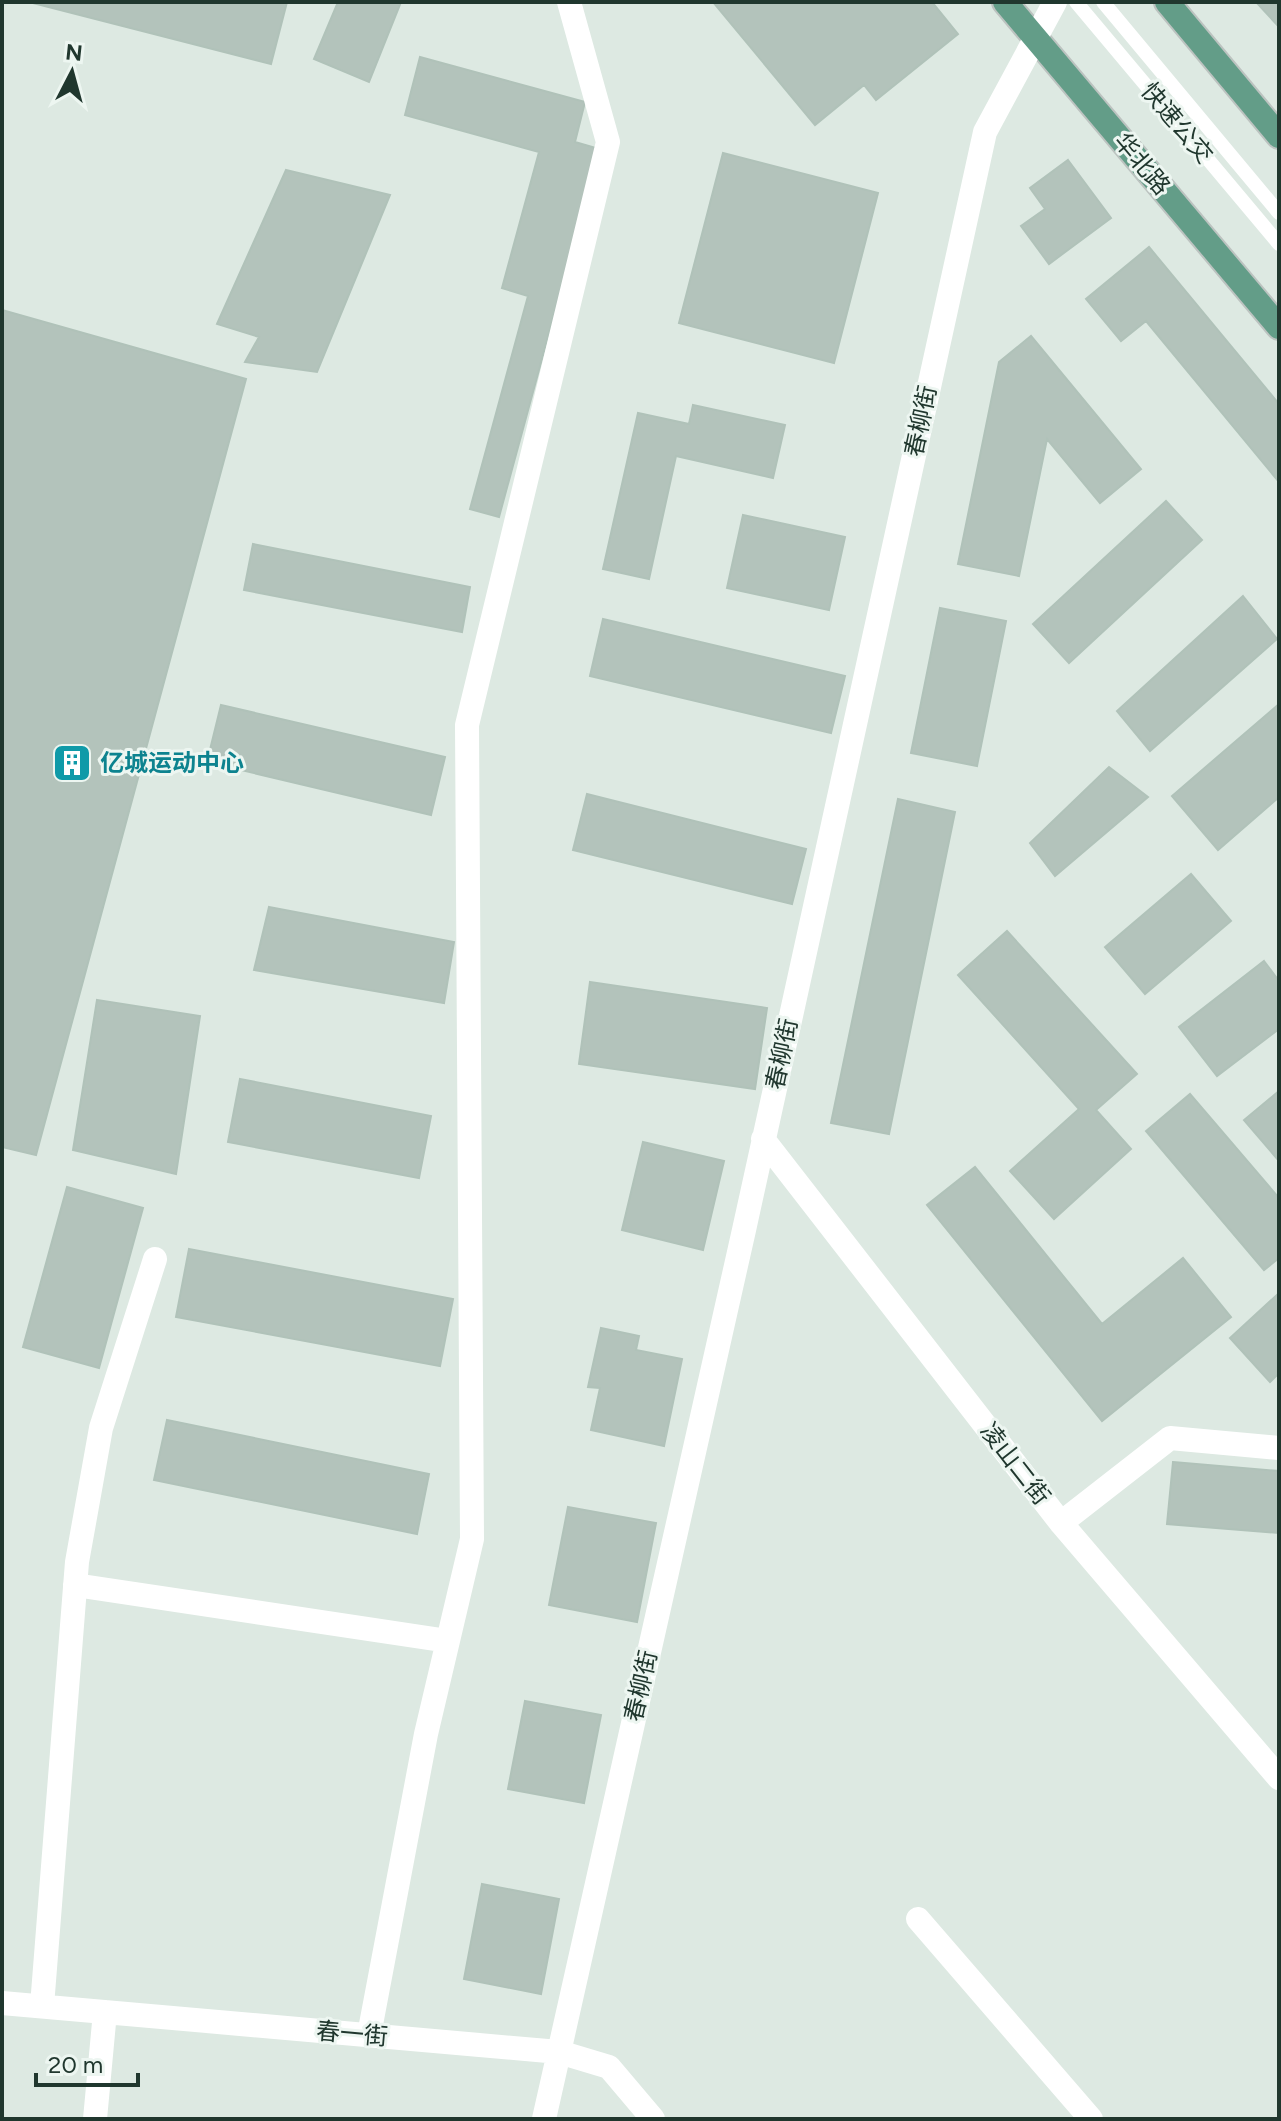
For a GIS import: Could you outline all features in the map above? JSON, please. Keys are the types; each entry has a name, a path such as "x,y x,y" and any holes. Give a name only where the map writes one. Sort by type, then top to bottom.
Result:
{"main road":[{"name":"华北路","path":"1005,2 1279,327"},
{"path":"1167,2 1279,136"}],"street":[{"path":"369,2035 426,1734 472,1539 467,725 608,142 569,2"},
{"name":"春柳街","path":"544,2119 985,132 1055,2"},
{"name":"凌山二街","path":"763,1139 1061,1523 1279,1778"},
{"path":"42,2006 77,1562 101,1428 155,1259"},
{"path":"1061,1523 1170,1438 1279,1448"},
{"path":"75,1585 448,1641"},
{"path":"918,1919 1091,2119"},
{"name":"春一街","path":"2,2003 559,2052 609,2067 653,2119"},
{"path":"95,2119 105,2012"}],"lane":[{"name":"快速公交","path":"1076,2 1279,244"},
{"name":"快速公交","path":"1103,2 1279,213"}],"building":[{"path":"29,2 287,2 271,64"},
{"path":"338,2 401,2 369,82 314,59"},
{"path":"713,2 932,2 958,34 876,100 864,85 815,125"},
{"path":"1256,2 1279,2 1279,27"},
{"path":"420,57 585,102 575,142 599,149 499,517 470,509 528,296 502,288 539,152 405,115"},
{"path":"723,153 878,193 834,363 679,323"},
{"path":"1068,160 1111,218 1049,264 1021,226 1045,209 1030,188"},
{"path":"286,170 390,195 317,372 245,362 259,337 217,324"},
{"path":"1149,247 1279,404 1279,482 1146,321 1121,341 1086,299"},
{"name":"亿城运动中心","path":"2,310 246,379 36,1155 2,1147"},
{"path":"1031,336 1141,469 1100,503 1047,439 1019,576 958,564 999,362"},
{"path":"693,405 785,425 773,478 676,456 649,579 603,569 638,413 689,424"},
{"path":"1166,501 1202,540 1069,663 1033,624"},
{"path":"743,515 845,537 829,610 727,588"},
{"path":"253,544 470,587 462,632 244,590"},
{"path":"1243,596 1277,639 1150,751 1117,711"},
{"path":"940,608 1006,621 977,766 911,753"},
{"path":"603,619 845,676 831,733 590,676"},
{"path":"1279,704 1279,797 1218,850 1172,796"},
{"path":"221,705 445,757 431,815 207,762"},
{"path":"1109,767 1148,797 1055,876 1030,843"},
{"path":"587,794 806,849 792,904 573,850"},
{"path":"898,799 955,812 889,1134 831,1123"},
{"path":"1191,874 1231,921 1145,994 1105,947"},
{"path":"269,907 454,942 444,1003 254,970"},
{"path":"1007,931 1137,1074 1096,1110 1131,1149 1054,1219 1010,1171 1079,1109 958,975"},
{"path":"1264,961 1279,981 1279,1029 1217,1076 1179,1027"},
{"path":"590,982 767,1008 755,1089 579,1064"},
{"path":"97,1000 200,1016 176,1174 73,1150"},
{"path":"240,1079 431,1116 419,1178 228,1142"},
{"path":"1279,1091 1279,1161 1244,1120"},
{"path":"1190,1094 1279,1198 1279,1258 1264,1270 1146,1131"},
{"path":"643,1142 724,1161 703,1250 622,1230"},
{"path":"975,1167 1102,1324 1183,1258 1231,1317 1102,1421 927,1205"},
{"path":"67,1187 143,1208 99,1368 23,1347"},
{"path":"189,1249 453,1299 440,1366 176,1317"},
{"path":"1279,1293 1279,1373 1270,1382 1230,1338"},
{"path":"601,1328 639,1336 636,1350 682,1359 664,1446 591,1430 600,1388 588,1387"},
{"path":"167,1420 429,1474 417,1534 154,1480"},
{"path":"1173,1462 1279,1471 1279,1533 1167,1524"},
{"path":"568,1507 656,1523 637,1622 549,1605"},
{"path":"525,1701 601,1715 584,1803 508,1789"},
{"path":"482,1884 559,1899 541,1994 464,1979"}],"place":[{"name":"亿城运动中心","path":"72,763"}]}
